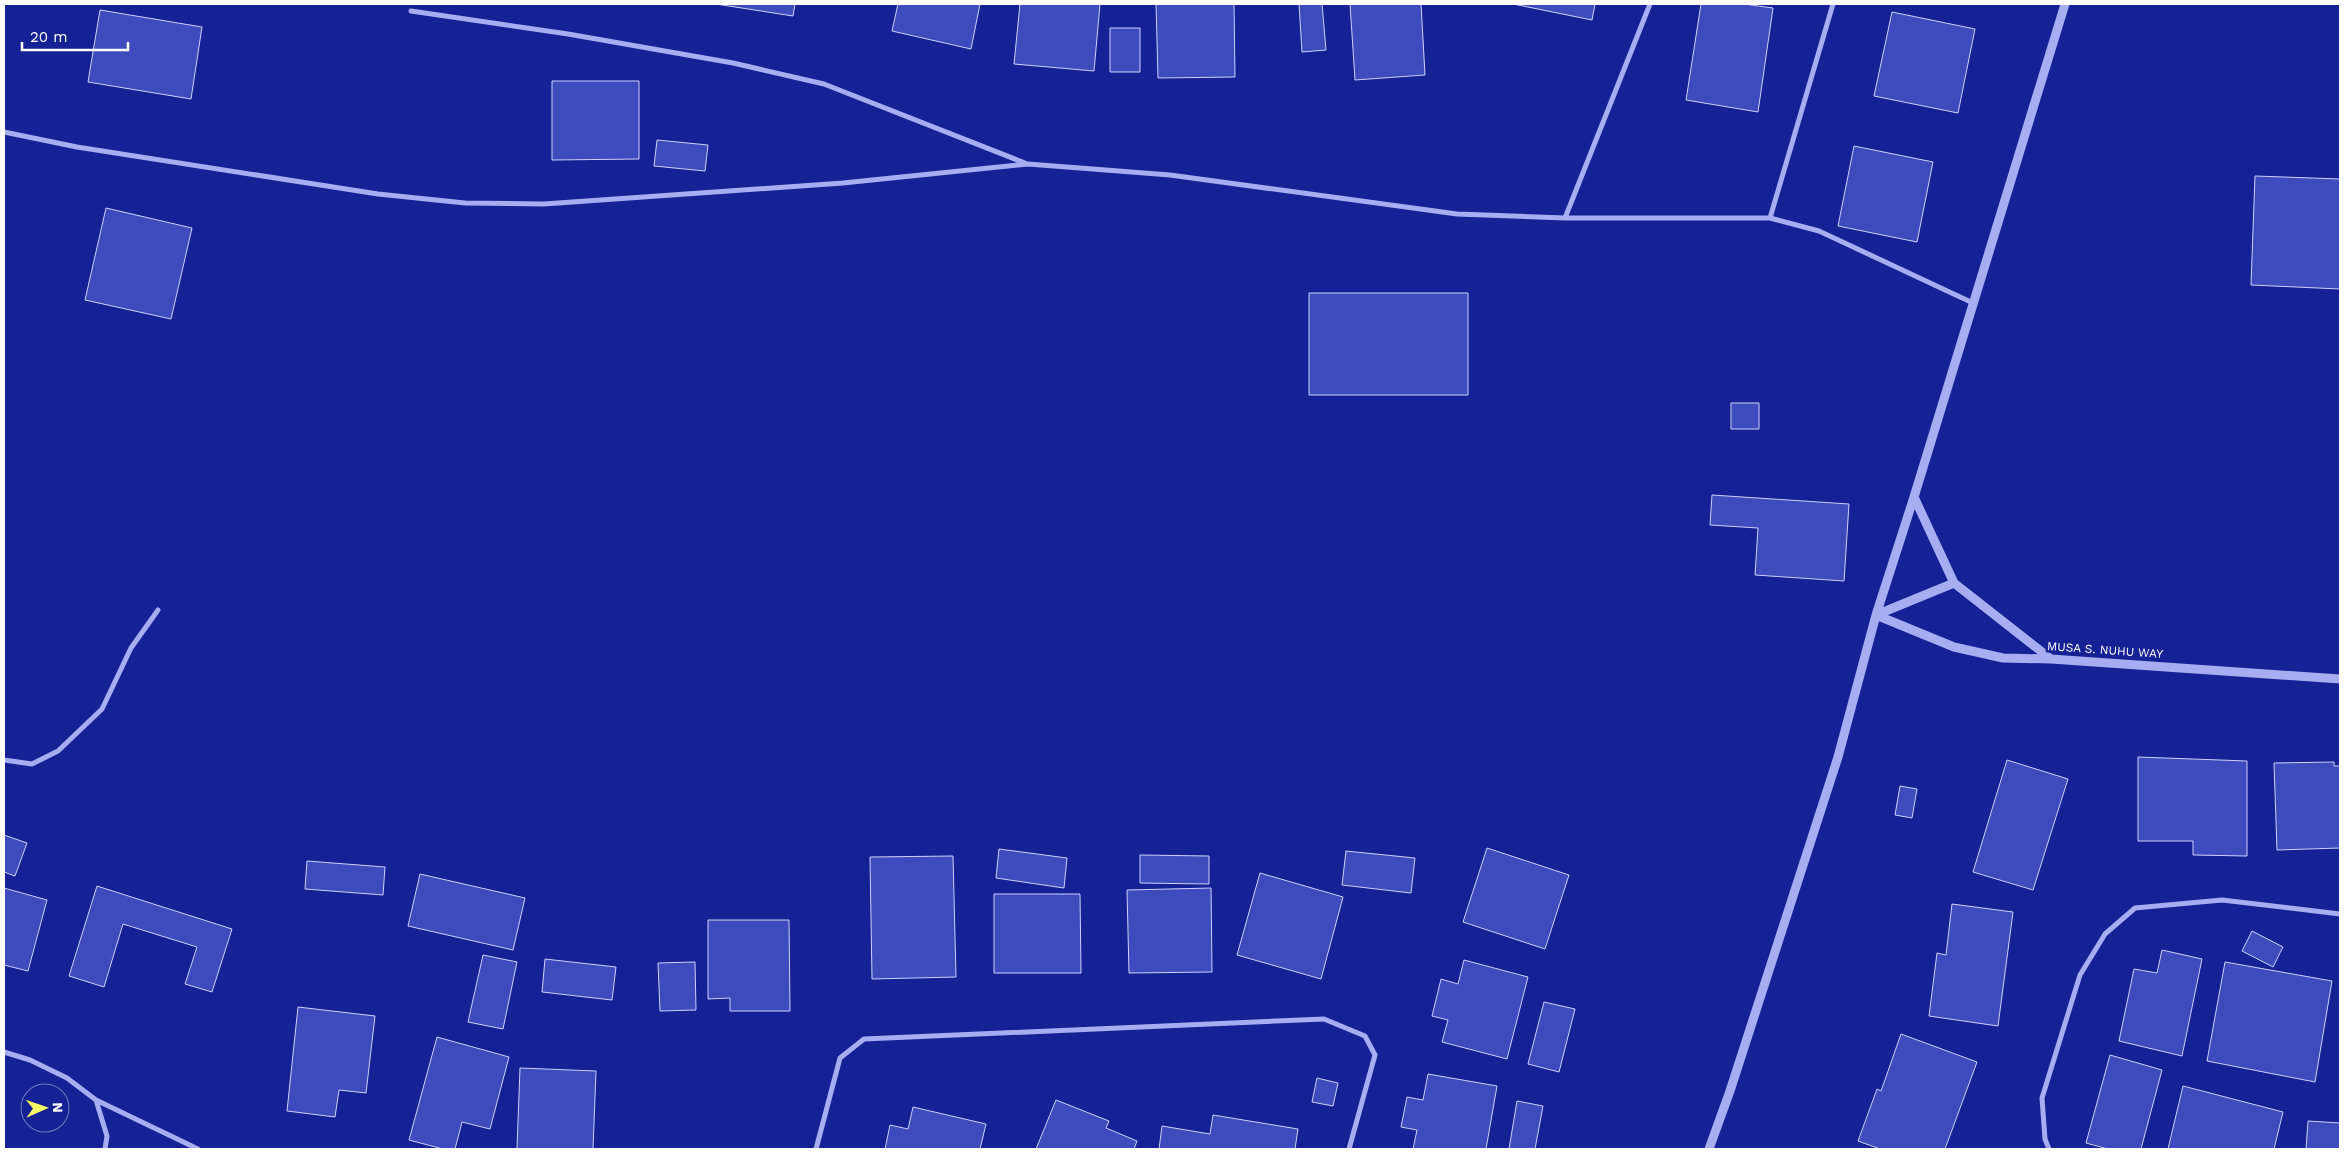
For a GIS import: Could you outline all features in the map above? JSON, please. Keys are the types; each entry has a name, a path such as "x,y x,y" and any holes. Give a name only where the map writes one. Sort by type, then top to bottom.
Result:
{"street":[{"path":"1565,218 1650,4"},
{"path":"1770,218 1833,4"},
{"path":"1709,1149 1730,1091 1838,757 1876,615 2065,4"},
{"path":"411,11 568,34 714,59 824,84 1028,164"},
{"path":"4,132 77,147 378,194 465,203 544,204 843,183 1028,164 1170,175 1457,214 1565,218 1770,218 1819,231 1973,303"},
{"path":"1914,497 1954,583 2051,659"},
{"path":"1876,615 1954,583"},
{"path":"4,760 32,764 58,751 102,710 131,648 158,610"},
{"name":"MUSA S. NUHU WAY","path":"1876,615 1954,647 2003,658 2051,659 2340,679"},
{"path":"2049,1149 2045,1139 2042,1098 2080,975 2105,934 2135,908 2222,900 2340,914"},
{"path":"816,1149 840,1058 864,1040 1324,1019 1365,1036 1375,1055 1349,1149"},
{"path":"4,1052 30,1060 67,1078 96,1100 198,1149"},
{"path":"96,1100 107,1136 105,1149"}],"building":[{"path":"716,4 795,4 793,16"},
{"path":"898,4 980,4 971,49 892,31"},
{"path":"1020,4 1100,4 1094,71 1014,64"},
{"path":"1156,4 1234,4 1235,77 1158,78"},
{"path":"1299,4 1322,4 1326,50 1302,52"},
{"path":"1350,4 1421,4 1425,75 1355,80"},
{"path":"1513,4 1595,4 1592,20"},
{"path":"1701,4 1744,4 1773,8 1758,112 1686,100"},
{"path":"100,10 202,27 191,99 88,82"},
{"path":"1892,12 1975,29 1958,113 1874,96"},
{"path":"1110,28 1140,28 1140,72 1110,72"},
{"path":"552,81 639,81 639,159 552,160"},
{"path":"657,140 708,145 705,171 654,166"},
{"path":"1854,146 1933,162 1917,242 1838,226"},
{"path":"2255,176 2340,179 2340,289 2251,285"},
{"path":"106,208 192,228 171,319 85,300"},
{"path":"1309,293 1468,293 1468,395 1309,395"},
{"path":"1731,403 1759,403 1759,429 1731,429"},
{"path":"1712,495 1849,504 1844,581 1755,575 1758,528 1710,525"},
{"path":"2138,757 2247,761 2247,856 2193,855 2193,841 2138,841"},
{"path":"2007,760 2068,779 2033,890 1973,872"},
{"path":"2334,762 2334,766 2340,766 2340,848 2277,850 2274,763"},
{"path":"1900,786 1917,789 1912,818 1895,815"},
{"path":"4,835 27,843 15,876 4,872"},
{"path":"1487,848 1569,875 1545,949 1463,922"},
{"path":"999,849 1067,858 1064,888 996,878"},
{"path":"1346,851 1415,858 1411,893 1342,885"},
{"path":"1140,855 1209,856 1209,884 1140,883"},
{"path":"953,856 956,977 872,979 870,857"},
{"path":"307,861 385,867 383,895 305,889"},
{"path":"1260,873 1343,897 1321,979 1237,955"},
{"path":"420,874 525,898 513,950 408,926"},
{"path":"97,886 232,929 212,992 185,984 197,947 123,924 104,987 69,976"},
{"path":"4,888 47,900 28,971 4,965"},
{"path":"1211,888 1212,972 1129,973 1127,890"},
{"path":"994,894 1080,894 1081,973 994,973"},
{"path":"1952,904 2013,912 1998,1026 1929,1016 1937,953 1946,955"},
{"path":"708,920 789,920 790,1011 730,1011 730,998 708,999"},
{"path":"2252,931 2283,947 2273,967 2242,951"},
{"path":"2162,950 2202,959 2182,1056 2119,1041 2134,969 2157,973"},
{"path":"483,955 517,962 503,1029 468,1022"},
{"path":"545,959 616,967 612,1000 542,992"},
{"path":"1464,960 1528,977 1507,1059 1442,1042 1448,1020 1432,1016 1441,979 1458,984"},
{"path":"695,962 696,1010 660,1011 658,963"},
{"path":"2225,962 2332,981 2315,1082 2207,1061"},
{"path":"1544,1002 1575,1009 1559,1072 1528,1064"},
{"path":"298,1007 375,1016 366,1093 339,1090 335,1117 287,1111"},
{"path":"1901,1034 1977,1062 1945,1149 1880,1149 1858,1141 1877,1089 1881,1091"},
{"path":"437,1037 509,1057 490,1129 462,1122 455,1149 443,1149 409,1140"},
{"path":"2110,1055 2162,1070 2141,1149 2108,1149 2086,1143"},
{"path":"520,1068 596,1071 593,1149 517,1149"},
{"path":"1428,1074 1497,1086 1486,1149 1413,1149 1417,1130 1401,1127 1407,1097 1423,1100"},
{"path":"1317,1078 1338,1083 1333,1106 1312,1102"},
{"path":"2183,1086 2283,1112 2274,1149 2168,1149"},
{"path":"1056,1100 1109,1121 1106,1128 1137,1141 1134,1149 1036,1149"},
{"path":"1517,1101 1543,1106 1535,1149 1509,1149"},
{"path":"913,1107 986,1124 980,1149 885,1149 890,1125 908,1129"},
{"path":"1213,1115 1298,1129 1295,1149 1159,1149 1162,1126 1210,1134"},
{"path":"2308,1121 2340,1123 2340,1149 2306,1149"}]}
